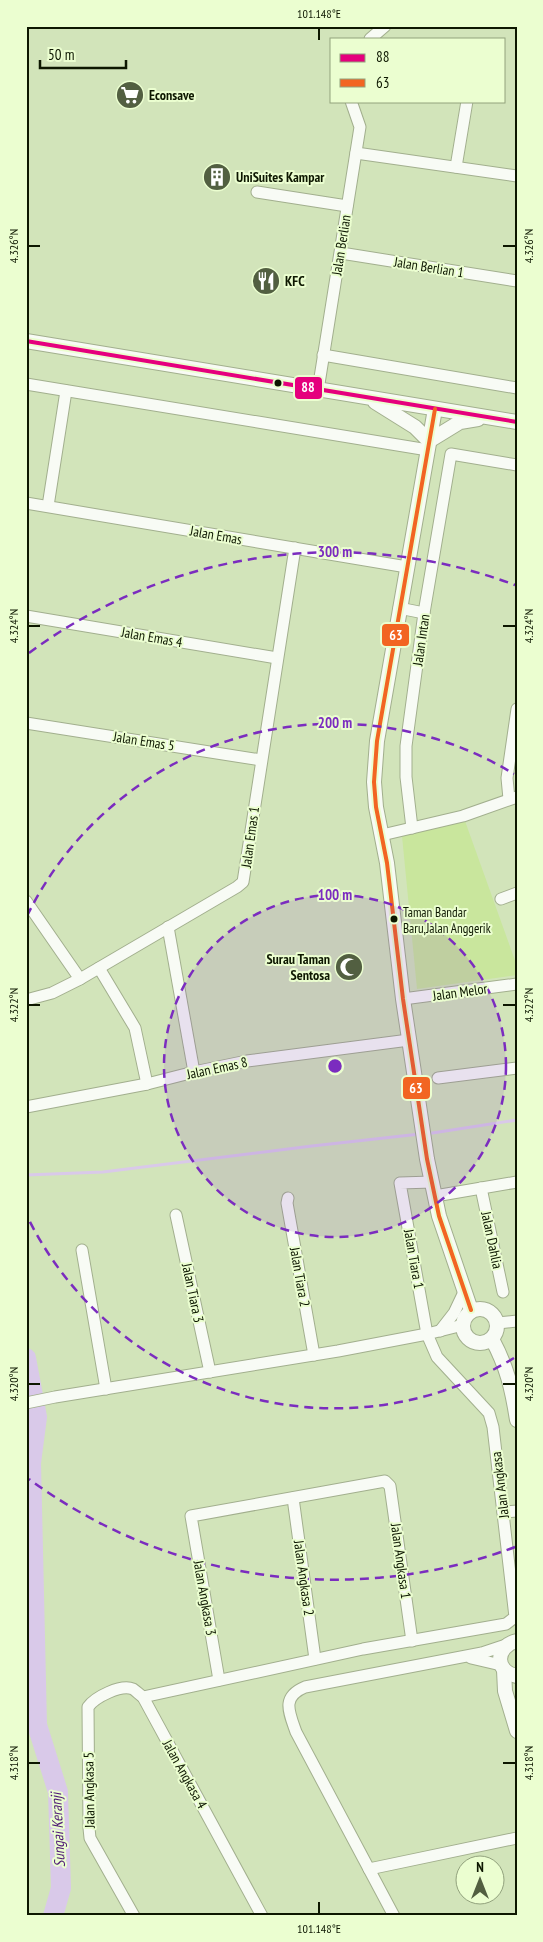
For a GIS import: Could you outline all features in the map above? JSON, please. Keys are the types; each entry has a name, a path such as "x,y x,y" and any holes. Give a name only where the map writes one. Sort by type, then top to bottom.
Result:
{"street":[{"path":"371,38 385,26"},
{"name":"Jalan Berlian","path":"318,390 360,127 351,102"},
{"path":"456,168 468,102"},
{"path":"356,153 517,176"},
{"path":"257,192 347,206"},
{"name":"Jalan Berlian 1","path":"341,253 517,281"},
{"path":"26,341 517,422"},
{"path":"323,355 517,388"},
{"path":"26,384 428,445 460,422 486,417"},
{"path":"48,506 66,391"},
{"path":"369,398 414,427 428,445"},
{"path":"435,409 377,741 374,782 376,807 387,863 403,999 427,1159 440,1216 471,1310"},
{"name":"Jalan Intan","path":"412,828 406,777 406,746 424,612 451,454 517,465"},
{"name":"Jalan Emas","path":"26,503 406,567"},
{"name":"Jalan Emas 1","path":"26,1000 52,993 80,979 237,888 243,882 295,548"},
{"path":"399,608 424,612"},
{"name":"Jalan Emas 4","path":"26,616 277,658"},
{"path":"382,835 463,816 513,798 507,778 517,709"},
{"name":"Jalan Emas 5","path":"26,723 262,760"},
{"path":"501,899 517,893"},
{"path":"26,901 80,979"},
{"path":"168,927 194,1072"},
{"path":"99,968 135,1028 148,1084"},
{"name":"Jalan Melor","path":"403,999 517,984"},
{"name":"Jalan Emas 8","path":"26,1107 148,1084 247,1061 409,1040"},
{"path":"438,1078 517,1068"},
{"path":"434,1189 481,1188 517,1182"},
{"name":"Jalan Tiara 1","path":"434,1189 400,1183 428,1334 437,1357 488,1413"},
{"name":"Jalan Dahlia","path":"481,1188 503,1292"},
{"name":"Jalan Tiara 2","path":"288,1198 287,1203 314,1355"},
{"name":"Jalan Tiara 3","path":"176,1215 210,1372"},
{"path":"82,1250 106,1389"},
{"path":"440,1331 454,1313 464,1292"},
{"path":"477,1308 488,1310 496,1318 498,1323 496,1334 492,1339 487,1342 476,1343 466,1336 463,1325 467,1314 471,1310 477,1308"},
{"path":"498,1323 517,1322"},
{"path":"26,1404 55,1397 314,1355 428,1334 463,1325"},
{"path":"492,1339 512,1386 517,1420"},
{"name":"Jalan Angkasa","path":"412,1641 506,1624 515,1616 493,1427 488,1413"},
{"name":"Jalan Angkasa 1","path":"294,1498 388,1482 412,1641"},
{"name":"Jalan Angkasa 3","path":"219,1680 191,1516 294,1498"},
{"name":"Jalan Angkasa 2","path":"294,1498 315,1659"},
{"path":"503,1512 517,1511"},
{"path":"142,1698 315,1659 412,1641"},
{"path":"394,1916 296,1732 288,1703 290,1697 298,1690 306,1687 464,1656 512,1643"},
{"path":"512,1643 500,1654 508,1670 505,1691 517,1731"},
{"path":"464,1656 508,1670"},
{"path":"512,1712 513,1694 517,1681"},
{"name":"Jalan Angkasa 5","path":"134,1916 90,1838 87,1713 92,1701 122,1688 133,1689 142,1698"},
{"name":"Jalan Angkasa 4","path":"142,1698 258,1915"},
{"path":"369,1868 517,1838"}],"green space":[{"path":"465,821 517,966 517,975 417,989 402,836"}],"waterway":[{"path":"426,1134 517,1120"},
{"path":"26,1175 103,1172 420,1134"},
{"name":"Sungai Keranji","path":"26,1358 37,1417 31,1463 37,1725 58,1792 61,1888 53,1916"}],"transit line":[{"name":"88","path":"26,341 517,422"},
{"name":"63","path":"435,409 377,741 374,782 376,807 387,863 403,999 427,1159 439,1216 471,1310"}],"place":[{"name":"Econsave","path":"130,95"},
{"name":"UniSuites Kampar","path":"217,177"},
{"name":"KFC","path":"266,281"},
{"name":"Taman Bandar Baru,Jalan Anggerik","path":"394,919"},
{"name":"Surau Taman Sentosa","path":"349,967"}]}
